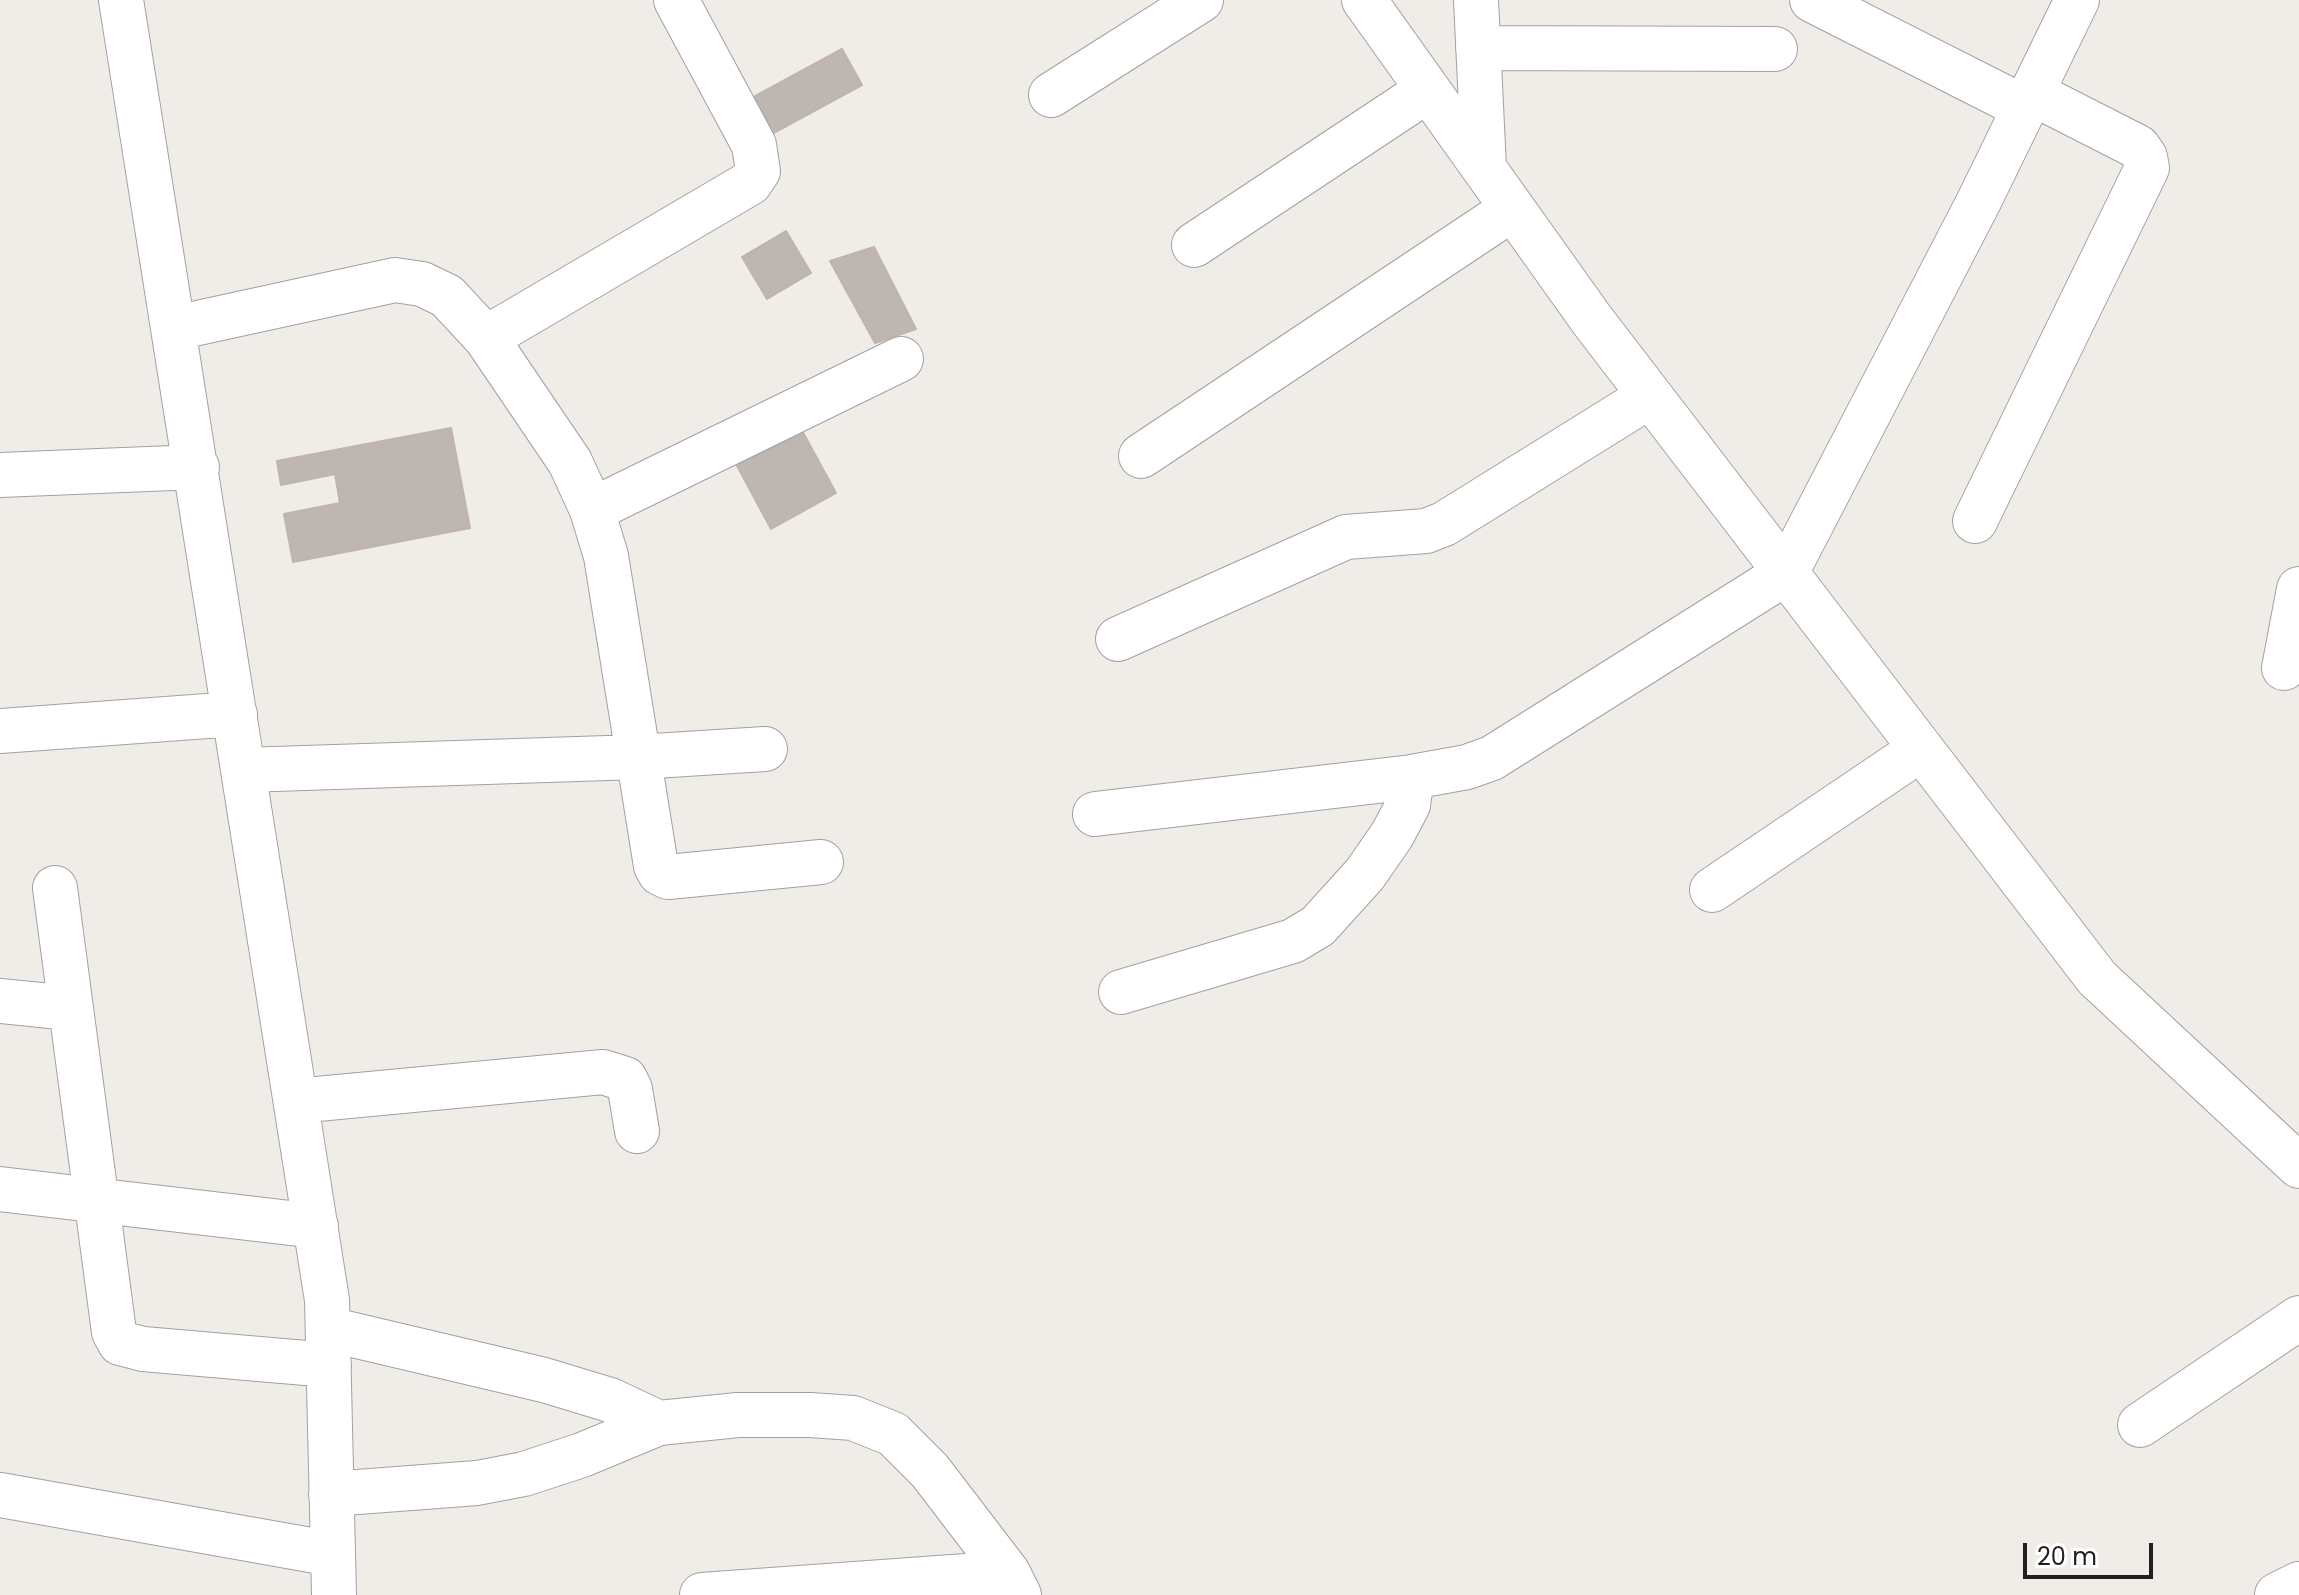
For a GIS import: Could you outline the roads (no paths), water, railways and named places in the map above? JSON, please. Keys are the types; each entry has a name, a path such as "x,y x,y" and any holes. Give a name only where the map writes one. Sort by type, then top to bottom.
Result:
{"street":[{"path":"0,1495 333,1574 327,1300 121,0"},
{"path":"486,338 750,183 758,171 754,145 676,0"},
{"path":"1364,0 1650,396 2097,978 2299,1166"},
{"path":"1476,0 1484,168"},
{"path":"1812,0 2138,147 2145,157 2147,168 1975,521"},
{"path":"1095,814 1412,777 1467,767 1492,758 1786,573 1972,215 2077,0"},
{"path":"1051,95 1198,1"},
{"path":"1478,48 1775,49"},
{"path":"1194,245 1428,90"},
{"path":"1141,456 1512,209"},
{"path":"175,328 395,280 422,284 447,296 486,338 570,462 592,510 606,556 656,866 660,873 668,877 821,862"},
{"path":"592,510 901,359"},
{"path":"1118,639 1346,537 1426,531 1444,524 1650,396"},
{"path":"0,475 197,467"},
{"path":"2284,668 2299,589"},
{"path":"0,731 235,714"},
{"path":"244,770 638,757 765,749"},
{"path":"1712,890 1921,749"},
{"path":"1121,992 1293,941 1318,926 1365,874 1392,835 1408,805 1412,777"},
{"path":"55,888 95,1200 114,1332 120,1343 143,1349 328,1347 544,1380 610,1400 659,1423"},
{"path":"0,1001 70,1008"},
{"path":"296,1101 603,1072 625,1079 630,1089 637,1131"},
{"path":"0,1189 316,1226"},
{"path":"2140,1425 2299,1318"},
{"path":"331,1494 477,1483 524,1474 582,1455 659,1423 738,1415 853,1418 893,1434 930,1471 1014,1584"},
{"path":"702,1595 1014,1584"},
{"path":"2277,1595 2299,1584"}]}
